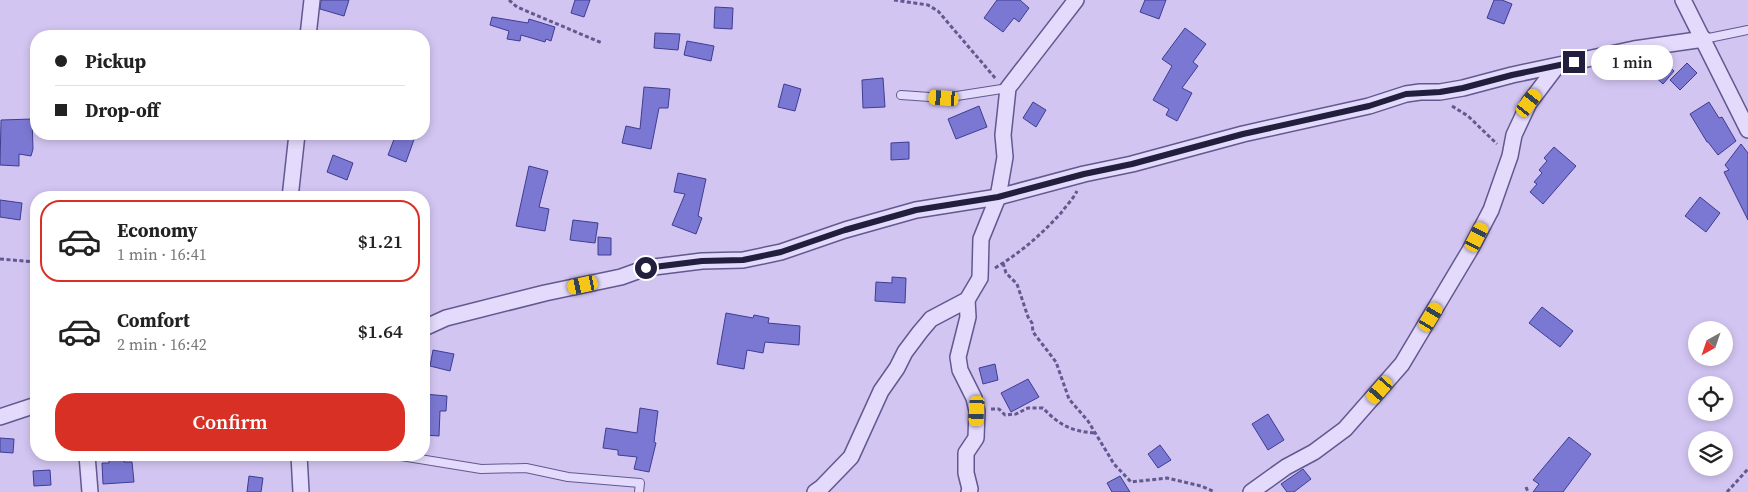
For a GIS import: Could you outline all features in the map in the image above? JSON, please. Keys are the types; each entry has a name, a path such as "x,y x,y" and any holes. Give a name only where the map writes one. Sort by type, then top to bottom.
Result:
{"street":[{"path":"309,30 312,0"},
{"path":"815,492 851,457 881,391 920,332 931,319 967,300 980,278 981,240 998,197 1005,157 1005,88 1076,0"},
{"path":"1683,0 1748,130"},
{"path":"430,325 446,318 545,293 621,277 646,268 702,261 743,260 781,252 845,230 916,210 998,197 1243,134 1369,106 1406,94 1440,92 1463,88 1512,75 1634,49 1704,39"},
{"path":"1251,492 1286,466 1314,452 1346,429 1402,364 1470,250 1490,210 1510,156 1514,136 1529,103 1557,66"},
{"path":"291,191 296,140"},
{"path":"967,300 968,318 958,356 960,370 974,398 977,411 976,438 966,453 966,474 969,492"},
{"path":"0,417 30,407"},
{"path":"87,461 90,492"},
{"path":"299,461 301,492"}],"lane":[{"path":"1704,39 1748,30"},
{"path":"901,95 944,98 1005,88"},
{"path":"430,461 481,469 526,468 568,477 640,483 639,492"}],"path":[{"path":"509,0 517,7 602,43"},
{"path":"894,0 928,5 938,11 1005,88"},
{"path":"1440,92 1452,106 1468,116 1510,156"},
{"path":"980,278 1042,234 1076,194 1084,174"},
{"path":"0,260 30,262"},
{"path":"1003,263 1006,273 1017,284 1028,317 1032,323 1033,332 1056,362 1069,399 1082,413 1114,464 1131,482 1167,478 1201,486 1215,492"},
{"path":"977,411 999,409 1005,415 1016,414 1028,408 1043,408 1055,420 1077,432 1095,433"},
{"path":"1727,492 1748,469"},
{"path":"1526,486 1528,492"}],"building":[{"path":"321,0 349,0 344,16 320,9"},
{"path":"575,0 590,0 584,17 571,13"},
{"path":"997,0 1020,0 1029,8 1019,22 1014,18 1003,32 984,18"},
{"path":"1145,0 1166,0 1159,19 1140,12"},
{"path":"1494,0 1502,0 1512,4 1504,24 1487,18"},
{"path":"715,7 733,8 732,29 714,28"},
{"path":"492,17 528,23 529,19 555,27 551,41 546,39 545,42 521,35 520,41 507,39 509,31 490,25"},
{"path":"1185,28 1206,44 1193,62 1198,66 1182,88 1192,93 1177,121 1166,115 1169,109 1153,100 1172,66 1162,59"},
{"path":"655,33 680,34 678,50 654,48"},
{"path":"687,41 714,46 711,61 684,55"},
{"path":"1663,61 1674,71 1663,84 1652,74"},
{"path":"1687,63 1697,73 1680,90 1670,80"},
{"path":"883,78 885,107 863,108 862,80"},
{"path":"784,84 801,89 795,111 778,107"},
{"path":"644,87 670,89 668,108 659,108 651,149 622,143 626,126 640,129"},
{"path":"1033,102 1046,110 1036,127 1023,118"},
{"path":"1709,102 1719,118 1722,117 1736,141 1718,155 1707,142 1690,114"},
{"path":"979,106 987,127 956,139 948,119"},
{"path":"30,119 30,140 33,140 33,149 31,156 19,154 19,166 0,165 1,120"},
{"path":"394,140 414,140 406,162 388,155"},
{"path":"909,142 909,159 891,160 891,143"},
{"path":"1741,144 1748,153 1748,220 1724,172 1729,170 1725,165"},
{"path":"1554,147 1576,166 1543,204 1530,192 1537,184 1534,182 1542,173 1539,170 1547,161 1544,158"},
{"path":"333,155 353,163 347,180 327,172"},
{"path":"529,166 548,171 539,207 549,209 545,231 516,226"},
{"path":"678,173 706,179 698,216 702,218 696,234 672,225 685,194 674,192"},
{"path":"1700,197 1720,213 1706,232 1685,216"},
{"path":"0,200 22,203 20,220 0,217"},
{"path":"573,220 598,223 595,243 570,240"},
{"path":"598,237 611,238 611,255 598,255"},
{"path":"892,277 906,278 905,303 875,301 876,282 892,283"},
{"path":"1542,307 1573,331 1560,347 1529,323"},
{"path":"726,313 753,318 754,315 769,318 768,323 800,326 799,345 765,342 763,353 747,350 744,369 717,364"},
{"path":"433,350 454,354 450,371 430,366"},
{"path":"995,364 998,380 983,384 979,368"},
{"path":"1028,379 1039,397 1011,412 1001,393"},
{"path":"430,395 447,396 446,411 440,411 439,436 430,435"},
{"path":"640,408 658,411 654,442 656,443 649,472 634,469 637,457 618,455 618,450 603,448 606,428 637,433"},
{"path":"1268,414 1284,440 1268,450 1252,424"},
{"path":"1569,437 1591,454 1563,492 1533,492 1539,484 1533,480"},
{"path":"0,438 14,439 13,453 0,452"},
{"path":"1160,445 1171,460 1158,468 1148,454"},
{"path":"109,461 132,462 134,482 103,484 102,463 109,463"},
{"path":"1303,469 1311,479 1294,492 1287,492 1281,484"},
{"path":"50,470 51,485 34,486 33,471"},
{"path":"249,476 263,478 261,492 247,492"},
{"path":"1120,476 1130,492 1112,492 1107,483"}],"route":[{"path":"646,268 702,261 743,260 781,252 845,230 916,210 998,197 1243,134 1369,106 1406,94 1440,92 1463,88 1574,62"}]}
